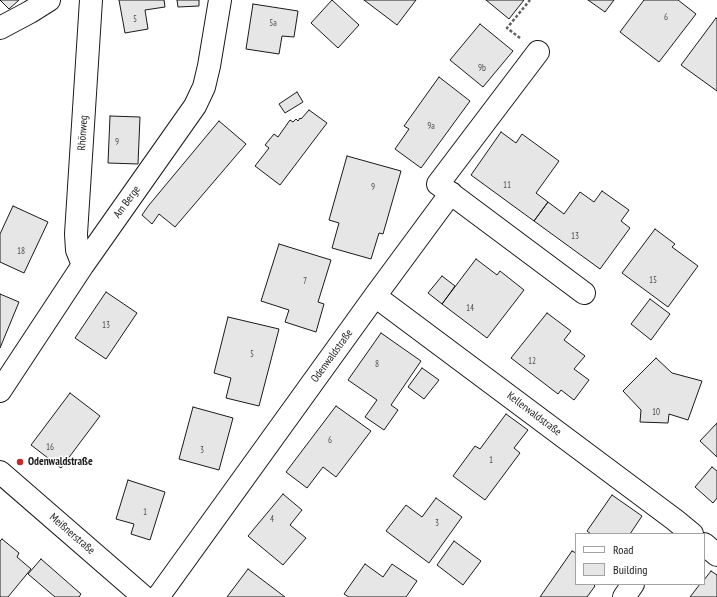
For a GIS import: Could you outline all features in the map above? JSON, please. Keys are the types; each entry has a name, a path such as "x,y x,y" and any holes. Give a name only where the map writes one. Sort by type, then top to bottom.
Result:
{"street":[{"path":"0,28 49,0"},
{"name":"Rhönweg","path":"82,264 77,250 76,234 91,0"},
{"name":"Am Berge","path":"0,391 82,264 195,106 204,87 209,66 220,0"},
{"path":"538,52 438,184 584,293"},
{"name":"Odenwaldstraße","path":"158,597 374,296 451,193"},
{"name":"Kellerwaldstraße","path":"374,296 670,527 689,533"},
{"name":"Meißnerstraße","path":"0,472 144,597"},
{"path":"705,545 717,555"},
{"path":"624,597 632,585"}],"path":[{"path":"530,0 508,28 538,52"}],"building":[{"path":"0,0 19,0 9,9"},
{"path":"119,0 164,0 165,7 145,10 148,29 125,33"},
{"path":"177,0 199,0 199,6 178,7"},
{"path":"332,0 359,25 338,48 311,23"},
{"path":"364,0 416,0 397,25"},
{"path":"486,0 524,0 509,19"},
{"path":"588,0 614,0 605,12"},
{"path":"644,0 678,0 696,14 659,62 620,32"},
{"path":"253,4 298,11 294,37 282,36 279,54 246,49"},
{"path":"716,18 717,19 717,91 681,65"},
{"path":"480,24 513,51 483,87 450,60"},
{"path":"439,77 470,101 421,168 395,149 409,129 404,126"},
{"path":"297,92 303,102 285,113 279,104"},
{"path":"309,110 327,123 280,185 255,166 269,148 265,145 274,134 278,137 290,120 293,122 296,119 298,121"},
{"path":"110,116 140,117 138,164 108,163"},
{"path":"219,121 246,144 175,227 159,214 152,224 142,215"},
{"path":"501,132 516,143 522,134 559,161 536,193 548,202 534,221 471,175"},
{"path":"347,156 401,171 383,234 379,233 371,259 332,248 339,223 329,220"},
{"path":"602,191 629,210 621,221 630,228 600,269 534,221 548,202 564,214 580,192 594,202"},
{"path":"13,206 48,222 24,273 0,262 0,234"},
{"path":"655,229 675,244 672,247 698,266 668,307 622,273"},
{"path":"279,244 331,260 318,302 324,304 316,332 285,322 289,310 261,301"},
{"path":"476,259 497,275 500,271 524,290 487,338 442,304"},
{"path":"442,276 455,286 442,304 428,293"},
{"path":"106,292 137,313 106,359 75,338"},
{"path":"0,294 19,302 0,348"},
{"path":"650,299 670,314 651,340 631,324"},
{"path":"547,313 571,331 564,340 585,356 574,369 589,380 574,400 561,390 558,394 511,358"},
{"path":"228,317 279,329 259,406 226,398 231,378 214,373"},
{"path":"381,333 421,361 391,405 398,410 384,430 365,417 377,400 348,380"},
{"path":"656,358 672,373 702,381 688,420 669,414 668,423 640,422 641,410 623,391"},
{"path":"422,368 439,380 424,399 408,387"},
{"path":"70,393 100,416 61,468 31,445"},
{"path":"336,406 371,431 336,477 323,467 307,488 286,472"},
{"path":"193,407 233,418 219,470 179,459"},
{"path":"506,414 528,430 514,448 520,453 485,500 453,476 475,446 480,449"},
{"path":"717,423 717,457 700,441"},
{"path":"712,467 717,471 717,498 713,503 695,487"},
{"path":"128,480 165,492 150,540 131,534 134,524 116,519"},
{"path":"283,494 302,510 290,525 306,538 283,565 248,536"},
{"path":"612,495 642,516 631,533 590,533 587,531"},
{"path":"436,498 462,517 429,563 386,531 406,505 422,517"},
{"path":"2,539 19,553 17,557 31,569 8,597 0,597 0,541"},
{"path":"454,541 481,561 463,585 437,565"},
{"path":"572,551 575,552 575,585 595,586 587,597 540,597"},
{"path":"41,559 81,594 79,597 55,597 28,574"},
{"path":"365,564 383,577 392,564 417,581 406,597 349,597 344,594"},
{"path":"248,569 285,597 227,597"},
{"path":"711,571 717,575 717,597 690,597 699,585 705,585 705,579"}],"place":[{"name":"Odenwaldstraße","path":"20,462"}]}
